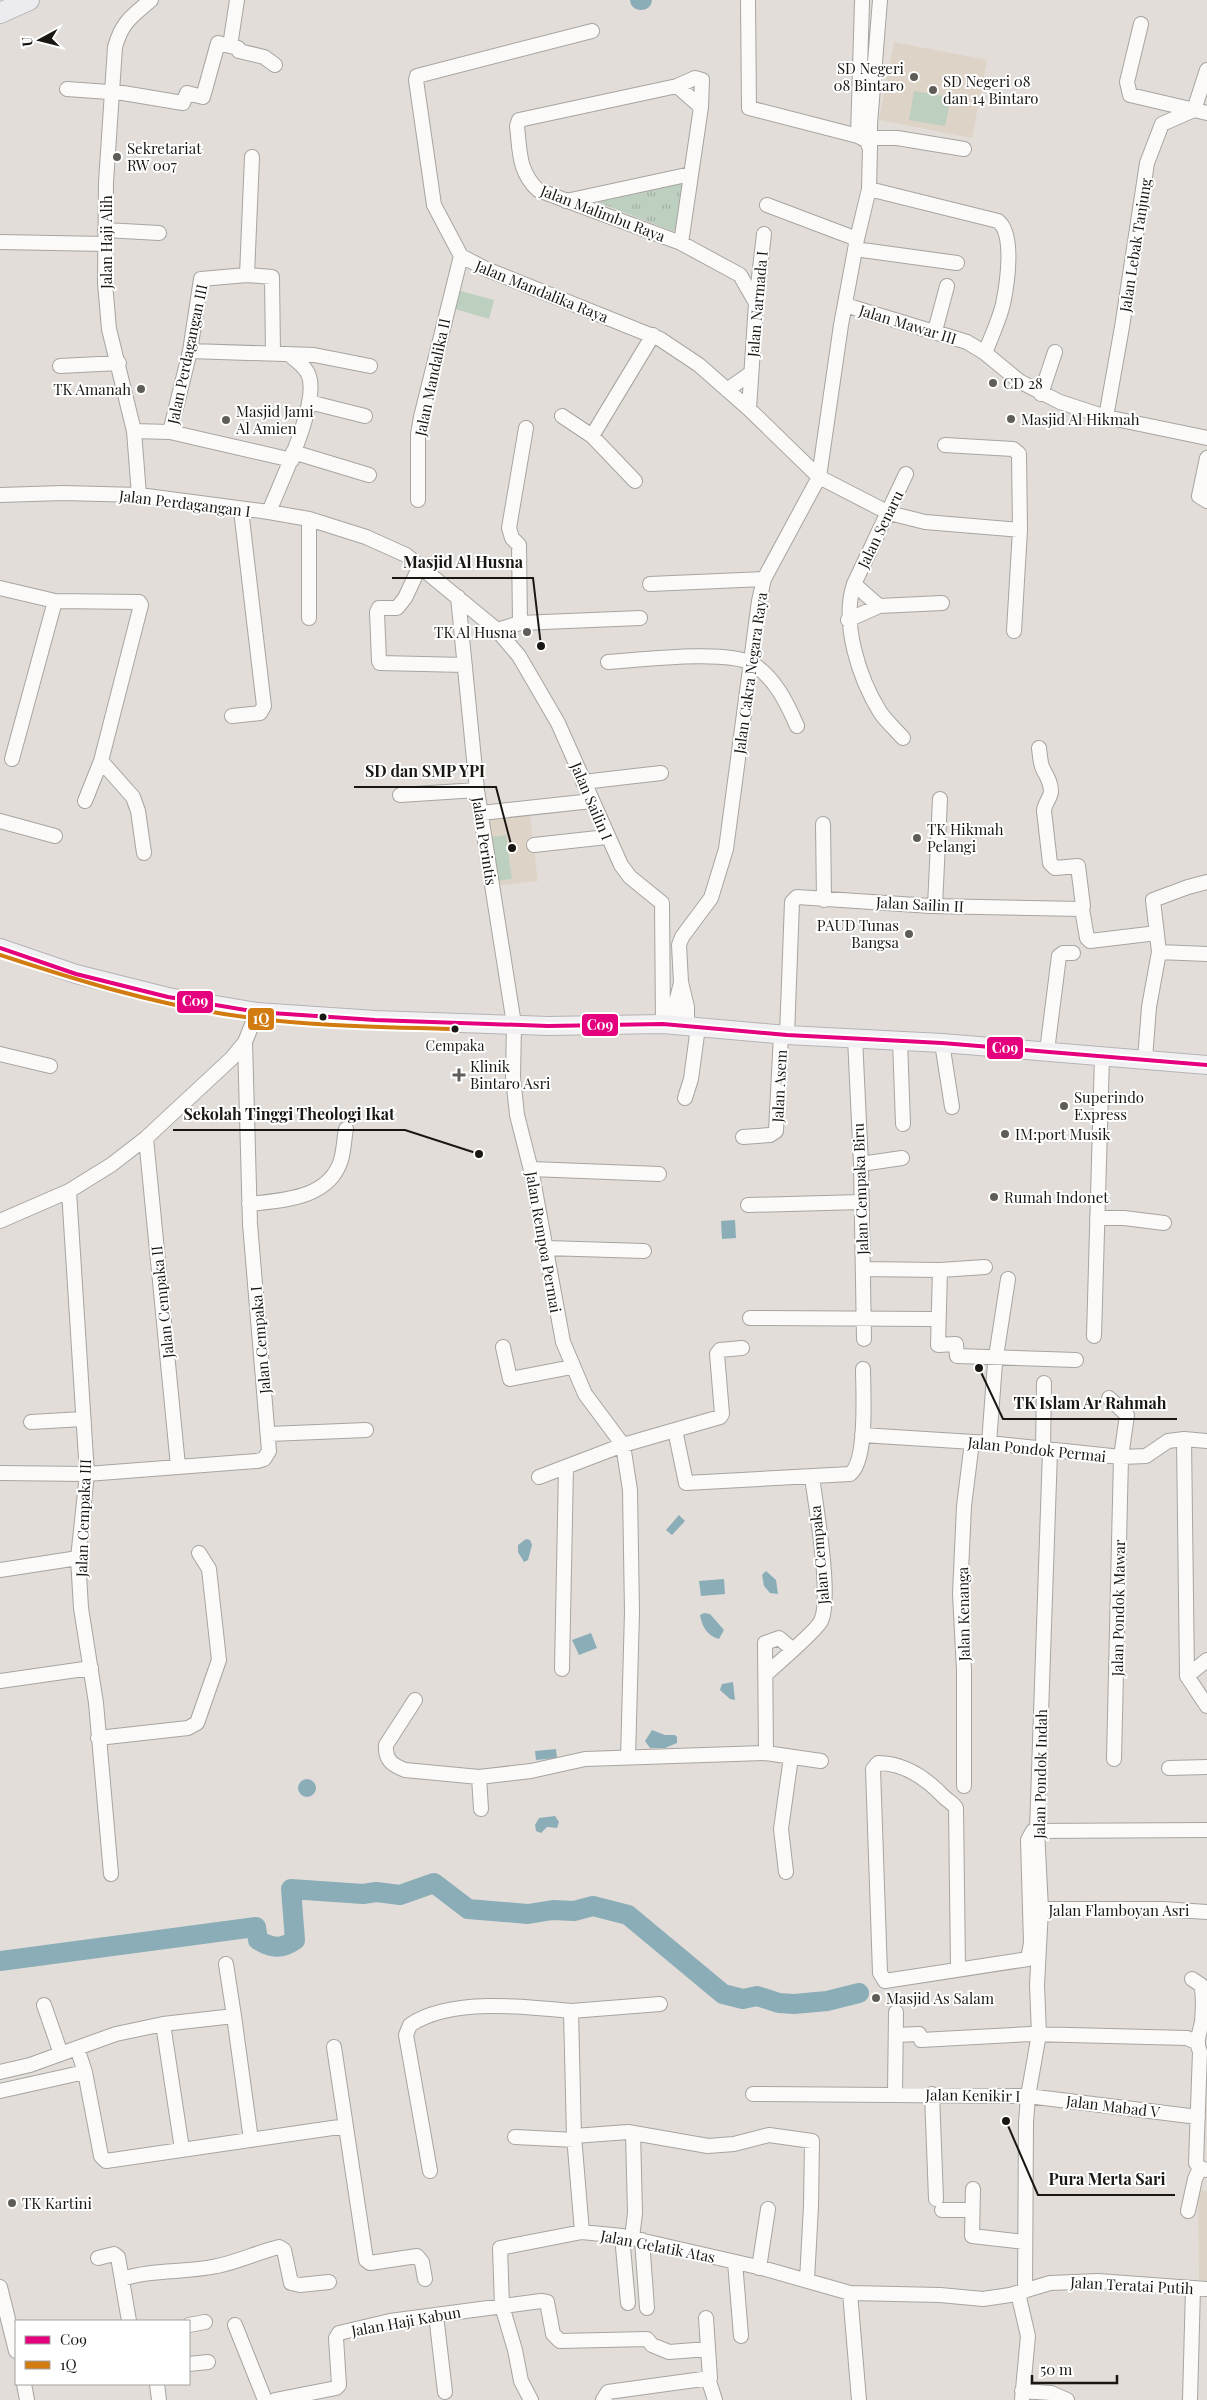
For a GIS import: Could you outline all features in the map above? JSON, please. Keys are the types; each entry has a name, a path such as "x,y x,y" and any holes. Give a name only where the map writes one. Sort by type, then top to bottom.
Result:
{"highway":[{"path":"0,12 30,0"}],"main road":[{"path":"0,948 76,974 168,997 257,1012 375,1020 514,1024 681,1025 784,1035 942,1043 1207,1065"}],"street":[{"name":"Jalan Haji Alih","path":"139,495 134,430 107,316 106,182 116,47 119,33 126,21 151,0"},
{"path":"230,46 237,0"},
{"path":"748,0 749,108 866,141 897,138 964,149"},
{"path":"866,141 880,0"},
{"path":"862,2 866,141"},
{"path":"1141,24 1127,82 1130,95 1200,111 1207,70"},
{"name":"Jalan Mandalika Raya","path":"592,31 420,74 416,77 432,200 438,215 461,256 486,269 653,335 699,365 749,409 819,477 889,513 925,522 1020,530"},
{"path":"67,89 113,92 183,103 186,93 203,97 218,43 238,48 239,52 264,57 276,65"},
{"name":"Jalan Malimbu Raya","path":"701,108 702,80 695,78 677,86 519,120 517,126 525,175 538,190 681,243 740,275"},
{"path":"677,86 701,108 681,243"},
{"name":"Jalan Lebak Tanjung","path":"1106,417 1150,156 1162,124 1200,111"},
{"name":"Jalan Mawar III","path":"866,141 869,189 856,244 845,305 968,342 985,353 1004,371 1041,394 1106,417 1207,438"},
{"path":"252,157 247,275 271,276 273,278 272,353"},
{"path":"566,201 691,174"},
{"path":"869,189 998,221 1002,225 1008,244 1004,297 985,353"},
{"path":"767,205 856,244 957,263"},
{"path":"0,242 159,233"},
{"name":"Jalan Narmada I","path":"749,409 756,303 764,234"},
{"name":"Jalan Mandalika II","path":"418,500 418,434 461,256"},
{"path":"756,303 740,275 760,269"},
{"name":"Jalan Perdagangan III","path":"170,432 190,351 200,281 205,277 247,275"},
{"path":"935,332 947,286"},
{"name":"Jalan Cakra Negara Raya","path":"681,1025 687,1007 682,982 680,942 711,898 726,848 759,600 764,579 819,477 845,305"},
{"path":"592,436 653,335"},
{"path":"190,351 318,355 370,366"},
{"path":"1041,394 1055,352"},
{"path":"269,512 292,456 311,391 309,375 288,354"},
{"path":"60,366 118,362"},
{"name":"Jalan Narmada I","path":"727,390 751,373"},
{"path":"309,402 365,416"},
{"path":"562,416 592,436 635,481"},
{"path":"520,623 519,545 512,538 509,528 526,428"},
{"path":"134,430 170,432 292,456 369,475"},
{"path":"945,445 1013,449 1019,453 1020,530 1014,631"},
{"path":"1207,458 1199,496 1207,501"},
{"name":"Jalan Senaru","path":"903,738 881,713 870,692 853,647 848,620 849,600 854,584 906,474"},
{"name":"Jalan Perdagangan I","path":"0,495 63,493 139,495 309,519 366,537 406,555 458,596"},
{"path":"232,716 260,713 264,706 241,510"},
{"path":"309,519 309,618"},
{"path":"420,566 405,598 396,608 379,608 377,612 379,661 380,663 464,665"},
{"path":"650,584 764,579"},
{"name":"Jalan Senaru","path":"854,584 879,606"},
{"path":"0,588 55,601 139,602 142,606 101,761 85,801"},
{"name":"Jalan Sailin I","path":"458,596 497,630 519,656 558,723 607,837 630,877 662,903 681,1025"},
{"name":"Jalan Perintis","path":"458,596 480,813 514,1024"},
{"path":"12,759 55,601"},
{"path":"848,620 879,606 942,603"},
{"path":"497,630 520,623 640,618"},
{"path":"608,662 713,657 752,663 765,674 782,695 797,726"},
{"path":"1039,748 1042,767 1050,785 1050,796 1045,803 1044,811 1050,863 1055,868 1078,866 1087,938 1090,941 1158,933"},
{"path":"101,761 133,797 138,811 144,853"},
{"path":"583,782 661,772"},
{"path":"400,796 477,790"},
{"path":"935,906 940,800"},
{"path":"480,813 592,801"},
{"path":"0,821 55,836"},
{"path":"823,824 824,900"},
{"path":"534,845 607,837"},
{"path":"1145,1059 1149,1007 1160,952 1154,899 1207,882"},
{"name":"Jalan Sailin II","path":"784,1035 792,901 797,897 935,906 1082,909"},
{"path":"1160,952 1207,954"},
{"path":"1046,1051 1059,956 1063,953 1073,953"},
{"path":"0,1221 70,1191 111,1165 146,1138 232,1058 245,1042 257,1012"},
{"name":"Jalan Rempoa Permai","path":"514,1024 513,1078 517,1115 531,1169 563,1342 584,1394 623,1445"},
{"path":"681,1025 691,1079 685,1098"},
{"name":"Jalan Asem","path":"742,1137 770,1135 776,1131 784,1035"},
{"name":"Jalan Cempaka Biru","path":"855,1038 861,1164 864,1339"},
{"path":"900,1041 903,1124"},
{"name":"Jalan Cempaka I","path":"0,1474 87,1474 257,1461 264,1459 269,1451 269,1434 259,1348 249,1204 245,1042"},
{"path":"942,1043 952,1107"},
{"path":"0,1054 50,1066"},
{"path":"1094,1336 1102,1056"},
{"path":"249,1204 300,1197 321,1187 333,1176 340,1163 346,1129"},
{"name":"Jalan Cempaka II","path":"146,1138 178,1466"},
{"path":"861,1164 902,1158"},
{"path":"531,1169 659,1174"},
{"name":"Jalan Cempaka III","path":"70,1191 87,1474 78,1558 81,1608 91,1668 111,1874"},
{"path":"748,1205 861,1202"},
{"path":"1097,1218 1124,1218 1164,1223"},
{"path":"546,1248 644,1251"},
{"path":"863,1269 940,1270 985,1267"},
{"path":"940,1270 938,1345 956,1344 957,1356 1076,1360"},
{"path":"989,1443 996,1356 1008,1279"},
{"path":"750,1318 930,1319"},
{"path":"503,1347 510,1379 572,1367"},
{"path":"539,1477 623,1445 721,1416 717,1354 720,1350 742,1348"},
{"path":"675,1430 686,1483 844,1475 851,1472 856,1466 862,1435 863,1369"},
{"name":"Jalan Pondok Indah","path":"1037,1830 1046,1450 1044,1383"},
{"name":"Jalan Pondok Mawar","path":"1109,1398 1127,1415 1121,1457 1114,1759"},
{"path":"31,1422 83,1419"},
{"path":"269,1434 366,1430"},
{"name":"Jalan Pondok Permai","path":"862,1435 989,1443 1121,1457 1146,1456 1165,1442 1184,1439 1207,1441"},
{"path":"1184,1439 1188,1676 1207,1706"},
{"name":"Jalan Kenanga","path":"964,1786 964,1670 960,1594 964,1506 972,1442"},
{"path":"623,1445 630,1490 632,1612 628,1756"},
{"path":"562,1669 566,1468"},
{"name":"Jalan Cempaka","path":"766,1674 820,1624 825,1606 825,1586 812,1477"},
{"path":"98,1738 188,1728 197,1723 219,1660 209,1569 199,1553"},
{"path":"0,1570 78,1558"},
{"path":"766,1753 765,1643 778,1638 792,1649"},
{"path":"1188,1676 1207,1660"},
{"path":"0,1681 91,1668"},
{"path":"416,1700 386,1745 385,1753 388,1760 395,1766 405,1770 479,1777 531,1771 585,1759 628,1756 766,1753 821,1762"},
{"path":"786,1872 781,1829 791,1757"},
{"path":"954,1969 945,1798 928,1781 904,1768 879,1763 874,1767 881,1978 886,1981 954,1969 1024,1961 1029,1958 1035,1909"},
{"path":"1169,1768 1207,1767"},
{"path":"479,1777 481,1809"},
{"path":"1028,2096 1039,2034 1035,1909 1028,1840 1032,1832 1037,1830 1207,1830"},
{"name":"Jalan Flamboyan Asri","path":"1035,1909 1164,1909 1207,1912"},
{"path":"226,1964 251,2140"},
{"path":"1188,2211 1195,2179 1204,2169 1196,2162 1200,2052 1196,2042 1202,2022 1203,1992 1201,1985 1192,1980"},
{"path":"430,2171 406,2035 410,2025 440,2012 478,2007 571,2011 660,2004"},
{"path":"44,2005 61,2054"},
{"path":"571,2011 575,2138 582,2232"},
{"path":"895,2095 896,2012"},
{"path":"0,2072 61,2054 116,2034 163,2024 234,2016"},
{"path":"163,2024 182,2148"},
{"path":"896,2035 919,2034 920,2040 1039,2034 1187,2038 1196,2042"},
{"path":"334,2047 366,2260 370,2263 417,2256 422,2262 425,2279"},
{"path":"77,2048 85,2072 103,2160 109,2161 182,2148 346,2126"},
{"path":"0,2091 85,2072"},
{"name":"Jalan Kenikir I","path":"753,2094 1028,2096 1022,2292 1028,2336 1022,2396"},
{"path":"932,2094 939,2205 972,2210"},
{"name":"Jalan Mabad V","path":"1028,2096 1198,2117"},
{"path":"628,2303 635,2213 633,2133"},
{"path":"515,2137 575,2138 633,2133 708,2146 734,2144 769,2134 812,2141 811,2206 806,2280"},
{"path":"973,2189 972,2236 1025,2242"},
{"path":"758,2268 768,2209"},
{"name":"Jalan Gelatik Atas","path":"531,2400 521,2381 515,2350 502,2306 501,2246 582,2232 632,2238 806,2280 850,2294"},
{"path":"632,2238 647,2308"},
{"path":"122,2279 166,2271 174,2272 218,2266 280,2247 284,2250 291,2283 300,2285 328,2282"},
{"path":"98,2258 117,2255 129,2320"},
{"path":"735,2262 742,2336"},
{"name":"Jalan Teratai Putih","path":"850,2294 940,2295 983,2299 1022,2292 1050,2283 1098,2282 1200,2289"},
{"path":"0,2287 4,2315 15,2348"},
{"path":"1190,2400 1200,2289"},
{"path":"850,2294 858,2400"},
{"name":"Jalan Haji Kabun","path":"275,2400 336,2388 338,2385 336,2338 339,2333 390,2321 502,2306 545,2301 553,2334 557,2340 564,2342 647,2339 652,2345 668,2352 708,2349"},
{"path":"436,2315 446,2392"},
{"path":"706,2318 710,2376 708,2378 715,2400"},
{"path":"190,2325 205,2322"},
{"path":"235,2325 265,2400"},
{"path":"190,2364 208,2362"},
{"path":"603,2400 608,2392 708,2378"},
{"path":"24,2385 27,2400"},
{"path":"157,2385 158,2400"},
{"path":"1022,2396 1051,2393 1068,2400"}],"shaded area":[{"name":"SD Negeri 08 dan 14 Bintaro","path":"894,42 987,60 972,138 879,120"},
{"path":"529,809 538,881 494,886 485,814"},
{"path":"1198,2190 1207,2191 1207,2281 1199,2280"}],"green space":[{"path":"914,91 951,97 945,126 909,120"},
{"path":"684,182 678,233 597,202"},
{"path":"457,290 494,300 489,319 452,308"},
{"path":"506,835 512,879 498,881 492,837"}],"water":[{"path":"735,1220 736,1238 722,1239 721,1221"},
{"path":"679,1515 685,1521 672,1535 666,1530"},
{"path":"526,1539 530,1540 532,1545 528,1560 524,1562 518,1552 518,1545"},
{"path":"766,1571 776,1580 778,1594 770,1593 764,1586 762,1575"},
{"path":"724,1579 725,1594 701,1596 699,1581"},
{"path":"704,1613 710,1614 724,1630 719,1639 711,1636 704,1627 700,1615"},
{"path":"591,1633 597,1648 579,1655 572,1640"},
{"path":"733,1682 735,1700 730,1699 720,1690 722,1684"},
{"path":"652,1730 665,1735 675,1735 677,1743 665,1748 650,1748 645,1741"},
{"path":"556,1749 557,1758 536,1760 535,1751"},
{"path":"307,1779 313,1782 316,1788 313,1794 307,1797 301,1794 298,1788 301,1782"},
{"path":"555,1816 559,1822 557,1828 547,1827 541,1833 536,1831 535,1825 539,1818"}],"waterway":[{"path":"0,1961 256,1927 258,1940 277,1947 295,1940 291,1889 363,1894 376,1892 400,1895 434,1883 468,1909 528,1914 553,1910 574,1911 593,1906 628,1915 723,1994 743,1999 757,1996 779,2003 794,2004 827,2001 859,1993"}],"transit line":[{"name":"C09","path":"0,948 76,974 168,997 257,1012 375,1020 548,1026 663,1024 787,1035 942,1043 1207,1065"},
{"name":"1Q","path":"0,955 139,996 224,1014 281,1021 368,1027 455,1029"}],"place":[{"name":"SD Negeri 08 Bintaro","path":"914,77"},
{"name":"SD Negeri 08 dan 14 Bintaro","path":"933,90"},
{"name":"Sekretariat RW 007","path":"117,157"},
{"name":"CD 28","path":"993,383"},
{"name":"TK Amanah","path":"141,389"},
{"name":"Masjid Al Hikmah","path":"1011,419"},
{"name":"Masjid Jami Al Amien","path":"226,420"},
{"name":"TK Al Husna","path":"527,632"},
{"name":"Masjid Al Husna","path":"541,646"},
{"name":"TK Hikmah Pelangi","path":"917,838"},
{"name":"SD dan SMP YPI","path":"512,848"},
{"name":"PAUD Tunas Bangsa","path":"909,934"},
{"name":"Cempaka","path":"455,1029"},
{"name":"Klinik Bintaro Asri","path":"459,1075"},
{"name":"Superindo Express","path":"1064,1106"},
{"name":"IM:port Musik","path":"1005,1134"},
{"name":"Sekolah Tinggi Theologi Ikat","path":"479,1154"},
{"name":"Rumah Indonet","path":"994,1197"},
{"name":"TK Islam Ar Rahmah","path":"979,1368"},
{"name":"Masjid As Salam","path":"876,1998"},
{"name":"Pura Merta Sari","path":"1006,2121"},
{"name":"TK Kartini","path":"12,2203"}]}
